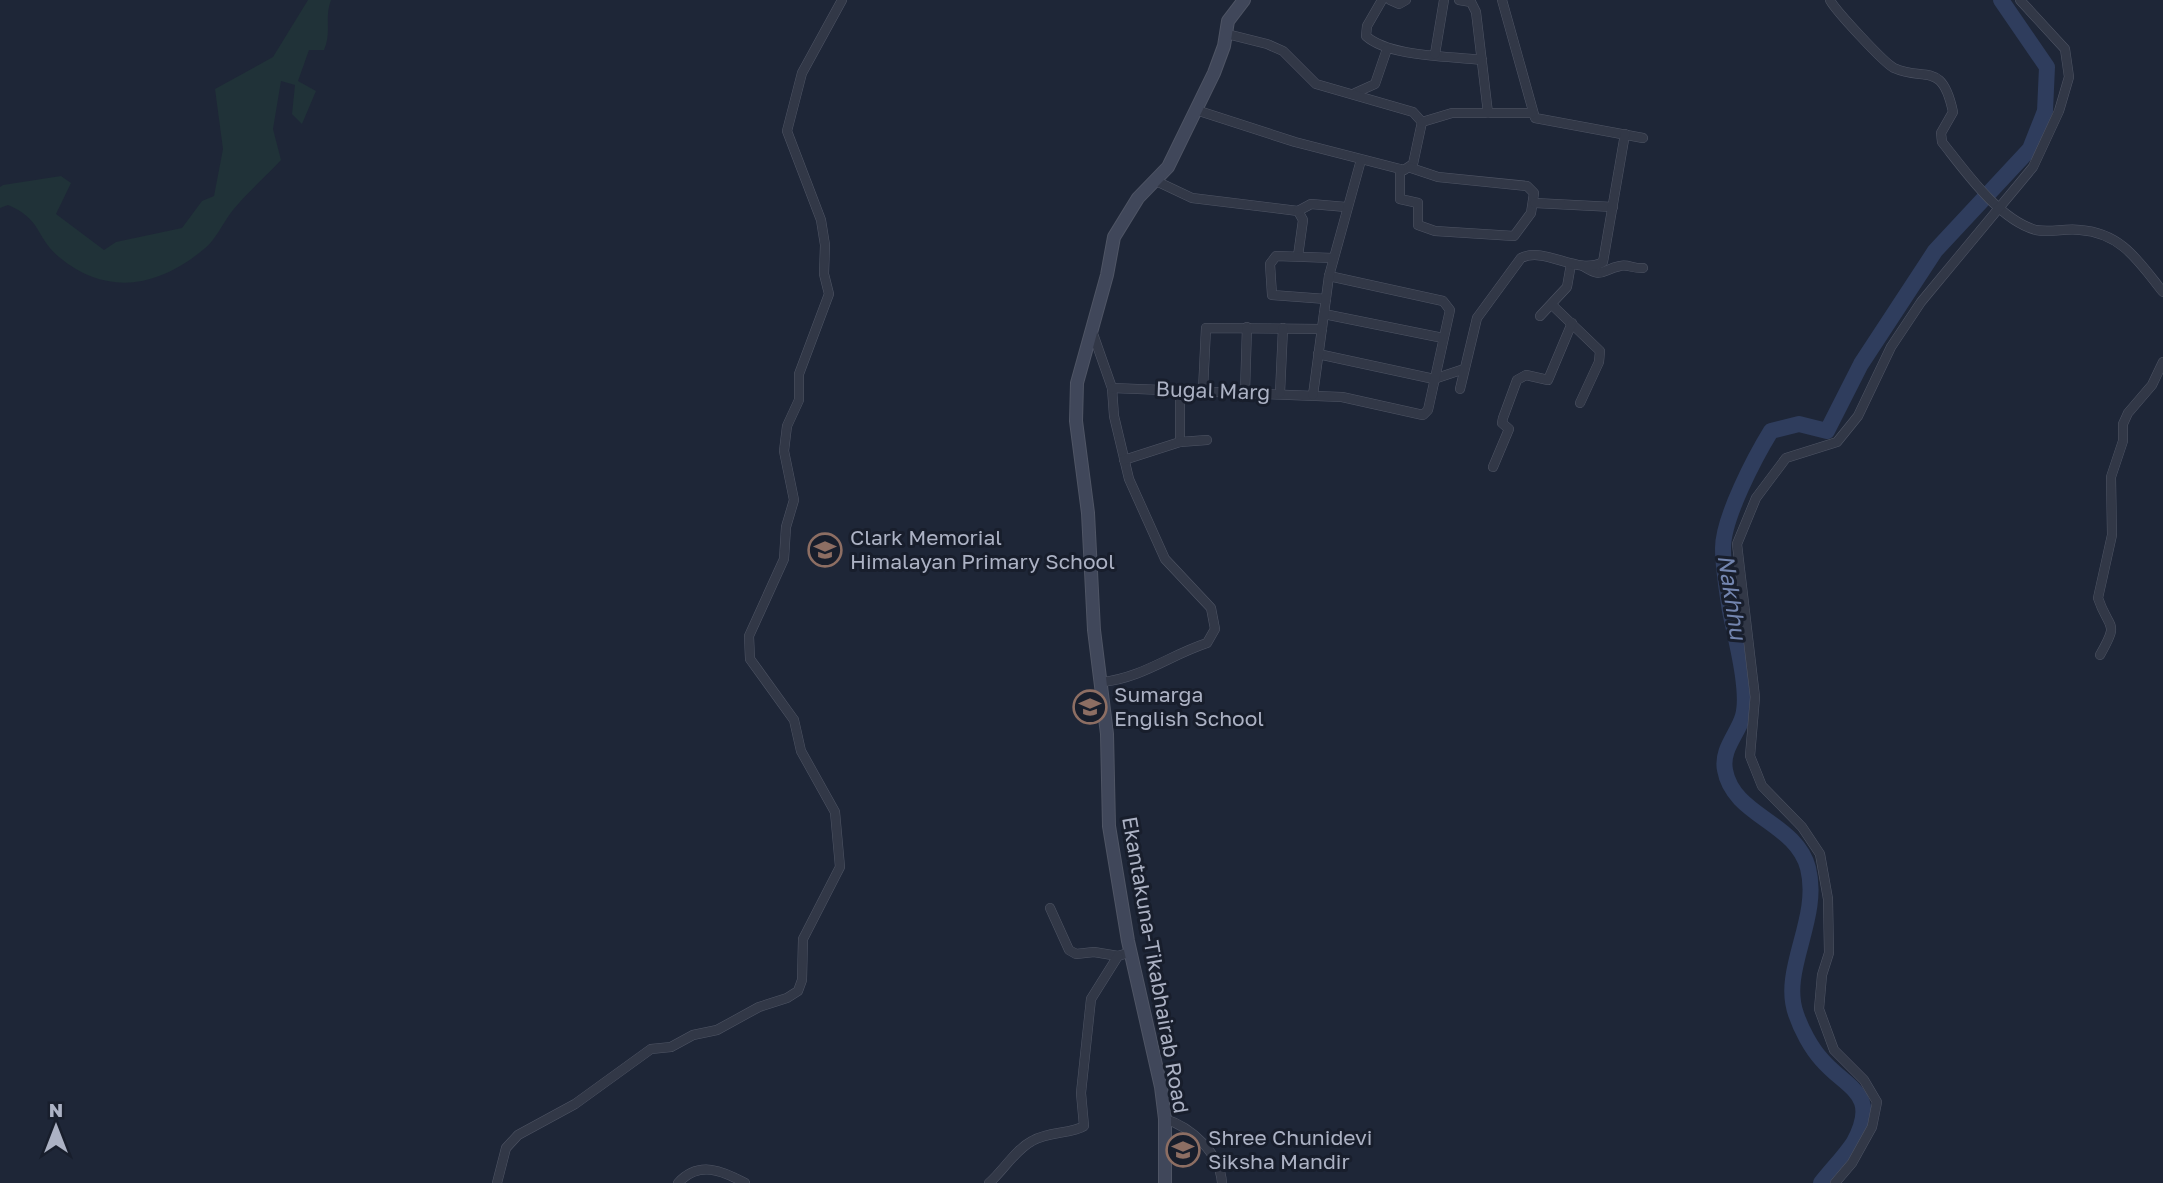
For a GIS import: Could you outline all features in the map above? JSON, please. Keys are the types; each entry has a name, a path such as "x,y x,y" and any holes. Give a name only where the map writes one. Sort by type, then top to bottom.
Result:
{"main road":[{"name":"Ekantakuna-Tikabhairab Road","path":"1165,1183 1165,1119 1149,1026 1126,950 1109,827 1107,734 1094,631 1088,513 1076,421 1077,383 1114,237 1138,198 1168,167 1196,110 1227,34 1228,21 1244,0"}],"street":[{"path":"497,1183 506,1148 518,1135 575,1104 651,1049 671,1047 693,1035 717,1030 759,1007 787,998 798,991 802,980 803,939 840,867 835,812 801,751 794,720 750,659 749,636 784,559 786,527 794,500 784,451 787,426 799,401 799,374 829,294 824,274 825,245 821,220 787,131 787,122 802,72 842,0"},
{"path":"1382,0 1367,26 1366,36 1387,49 1482,60"},
{"path":"1390,0 1399,4 1406,0"},
{"path":"1435,54 1444,0"},
{"path":"1459,0 1474,6 1488,113"},
{"path":"1502,0 1532,113 1540,120 1643,138"},
{"path":"1830,0 1889,64 1904,71 1933,74 1938,78 1954,111 1941,133 1942,142 1970,178 1997,205 2034,229 2079,229 2112,236 2135,257 2163,292"},
{"path":"1835,1183 1852,1163 1872,1127 1877,1102 1864,1080 1834,1050 1819,1009 1822,975 1829,953 1828,899 1820,855 1802,827 1762,786 1750,756 1755,697 1737,544 1756,498 1786,458 1837,442 1858,416 1891,347 1921,302 1997,205 2033,167 2059,111 2069,77 2065,49 2020,0"},
{"path":"1227,34 1283,51 1316,84 1413,112 1422,122 1419,150 1411,168"},
{"path":"1354,94 1375,84 1387,49"},
{"path":"1196,110 1361,160 1400,169 1411,168 1438,177 1527,186 1534,193 1535,203 1514,236 1435,231 1418,225 1418,202 1400,199 1400,169"},
{"path":"1422,122 1452,113 1532,113"},
{"path":"1460,389 1477,318 1521,258 1533,255 1582,265 1603,262 1625,134"},
{"path":"1313,395 1329,276 1361,160"},
{"path":"1156,181 1192,198 1298,211 1311,204 1346,207"},
{"path":"1535,203 1613,207"},
{"path":"1298,211 1303,220 1298,256"},
{"path":"1326,299 1272,295 1269,289 1272,258 1334,258"},
{"path":"1540,316 1567,287 1571,264"},
{"path":"1582,265 1593,272 1604,274 1619,266 1643,268"},
{"name":"Bugal Marg","path":"1112,387 1342,397 1423,415 1428,410 1450,310 1443,300 1329,276"},
{"path":"1552,305 1598,347 1600,356 1580,402"},
{"path":"1324,314 1443,338"},
{"path":"1493,467 1507,437 1509,429 1502,423 1517,380 1526,375 1548,380 1572,323"},
{"path":"1245,392 1247,327"},
{"path":"1203,390 1206,328 1322,329"},
{"path":"1280,393 1283,328"},
{"path":"1092,331 1112,387 1114,416 1132,488 1165,559 1178,569 1189,587 1202,596 1215,619 1215,629 1207,643 1187,649 1146,673 1102,682"},
{"path":"1318,354 1434,379 1464,369"},
{"path":"2100,655 2113,633 2112,624 2098,598 2112,536 2113,469 2123,441 2123,424 2128,413 2152,385 2163,362"},
{"path":"1180,389 1180,442"},
{"path":"1124,460 1180,442 1207,440"},
{"path":"1050,908 1069,950 1076,954 1126,950"},
{"path":"989,1183 1030,1142 1054,1131 1078,1130 1084,1126 1082,1093 1091,999 1126,950"},
{"path":"1165,1119 1181,1124 1212,1151 1222,1183"},
{"path":"678,1183 683,1177 706,1169 719,1169 746,1183"}],"shaded area":[{"path":"308,0 331,0 324,50 309,50 298,81 316,91 302,124 292,114 295,85 281,81 273,129 281,160 233,210 208,245 187,262 151,279 114,282 96,278 77,270 59,257 51,250 33,223 19,211 8,205 0,208 0,187 3,185 61,176 71,183 56,214 104,250 116,242 182,228 202,201 214,196 223,149 215,89 273,57"}],"waterway":[{"name":"Nakhhu","path":"1821,1183 1854,1142 1861,1126 1862,1102 1857,1093 1818,1055 1801,1026 1792,997 1796,962 1809,906 1811,887 1808,868 1801,852 1791,840 1740,798 1730,786 1725,770 1725,755 1743,716 1745,693 1725,580 1724,535 1741,488 1771,431 1799,424 1827,431 1861,364 1935,251 2030,149 2045,111 2047,67 2001,0"}],"place":[{"name":"Clark Memorial Himalayan Primary School","path":"825,550"},
{"name":"Sumarga English School","path":"1090,707"},
{"name":"Shree Chunidevi Siksha Mandir","path":"1183,1150"}]}
